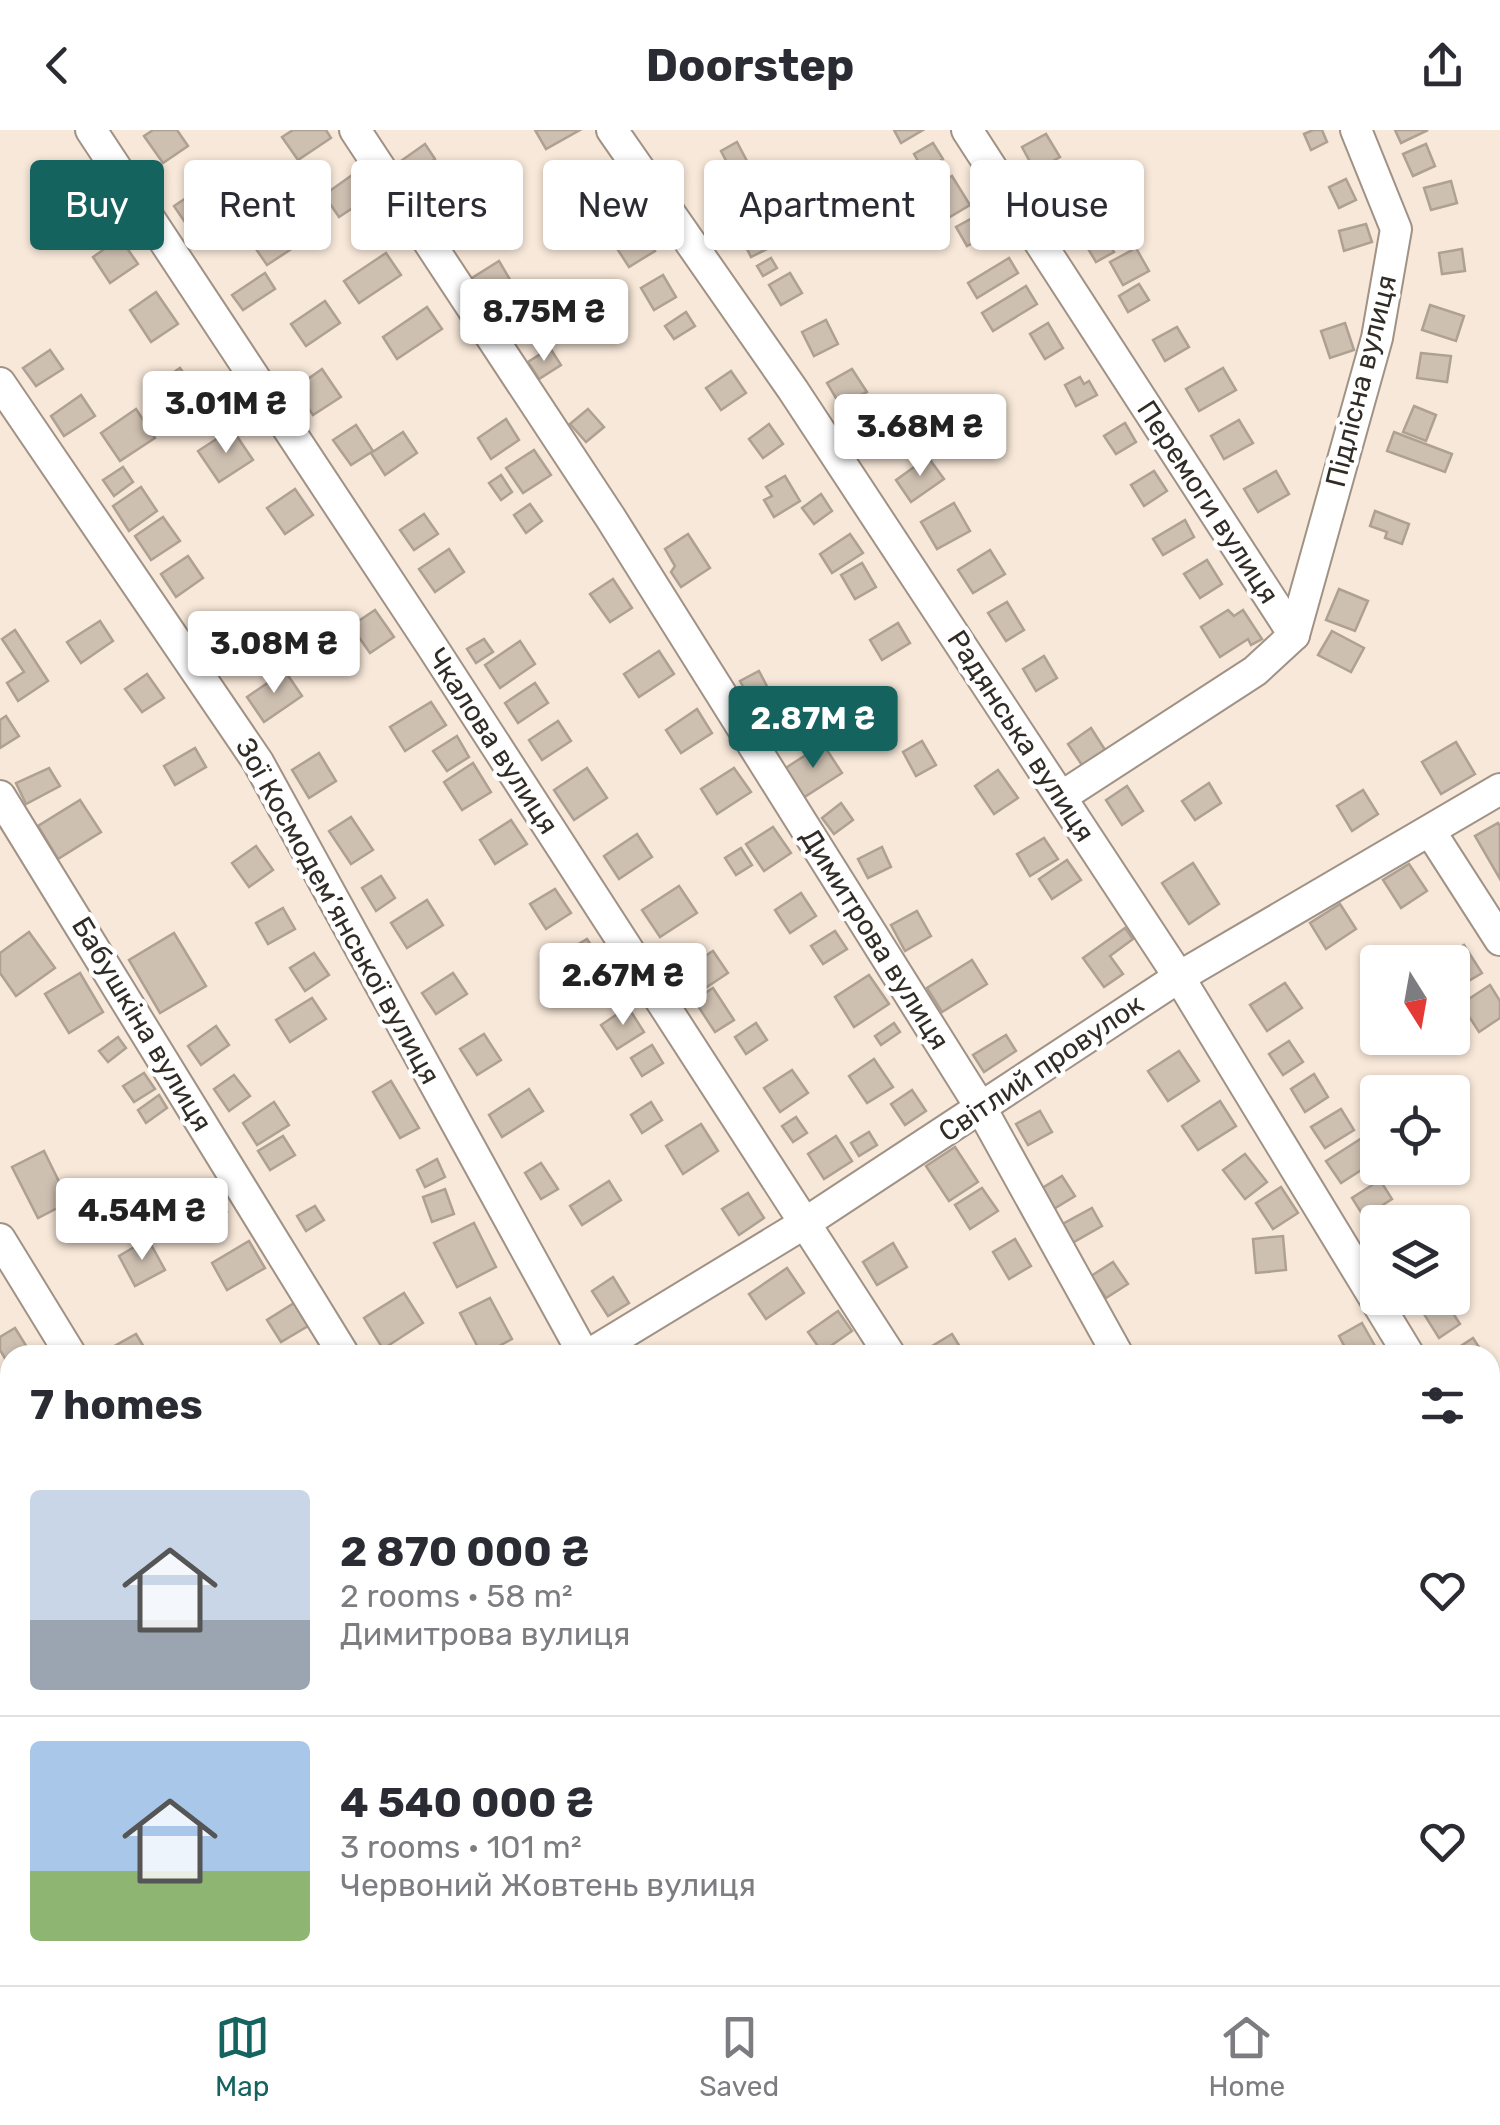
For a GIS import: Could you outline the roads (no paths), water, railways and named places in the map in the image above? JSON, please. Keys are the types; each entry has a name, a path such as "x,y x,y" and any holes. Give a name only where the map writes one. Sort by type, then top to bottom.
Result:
{"street":[{"name":"Чкалова вулиця","path":"91,130 431,645 884,1345"},
{"name":"Димитрова вулиця","path":"354,130 610,516 981,1108 1112,1345"},
{"name":"Радянська вулиця","path":"612,130 793,390 1179,976 1403,1345"},
{"name":"Перемоги вулиця","path":"967,130 1294,634 1254,672 1061,796"},
{"name":"Підлісна вулиця","path":"1294,634 1377,338 1396,229 1356,130"},
{"name":"Зої Космодем’янської вулиця","path":"0,383 258,762 580,1345"},
{"name":"Світлий провулок","path":"603,1345 806,1224 1179,976 1500,789"},
{"name":"Бабушкіна вулиця","path":"0,796 338,1345"},
{"path":"1430,831 1500,940"},
{"path":"0,1239 65,1345"}]}
